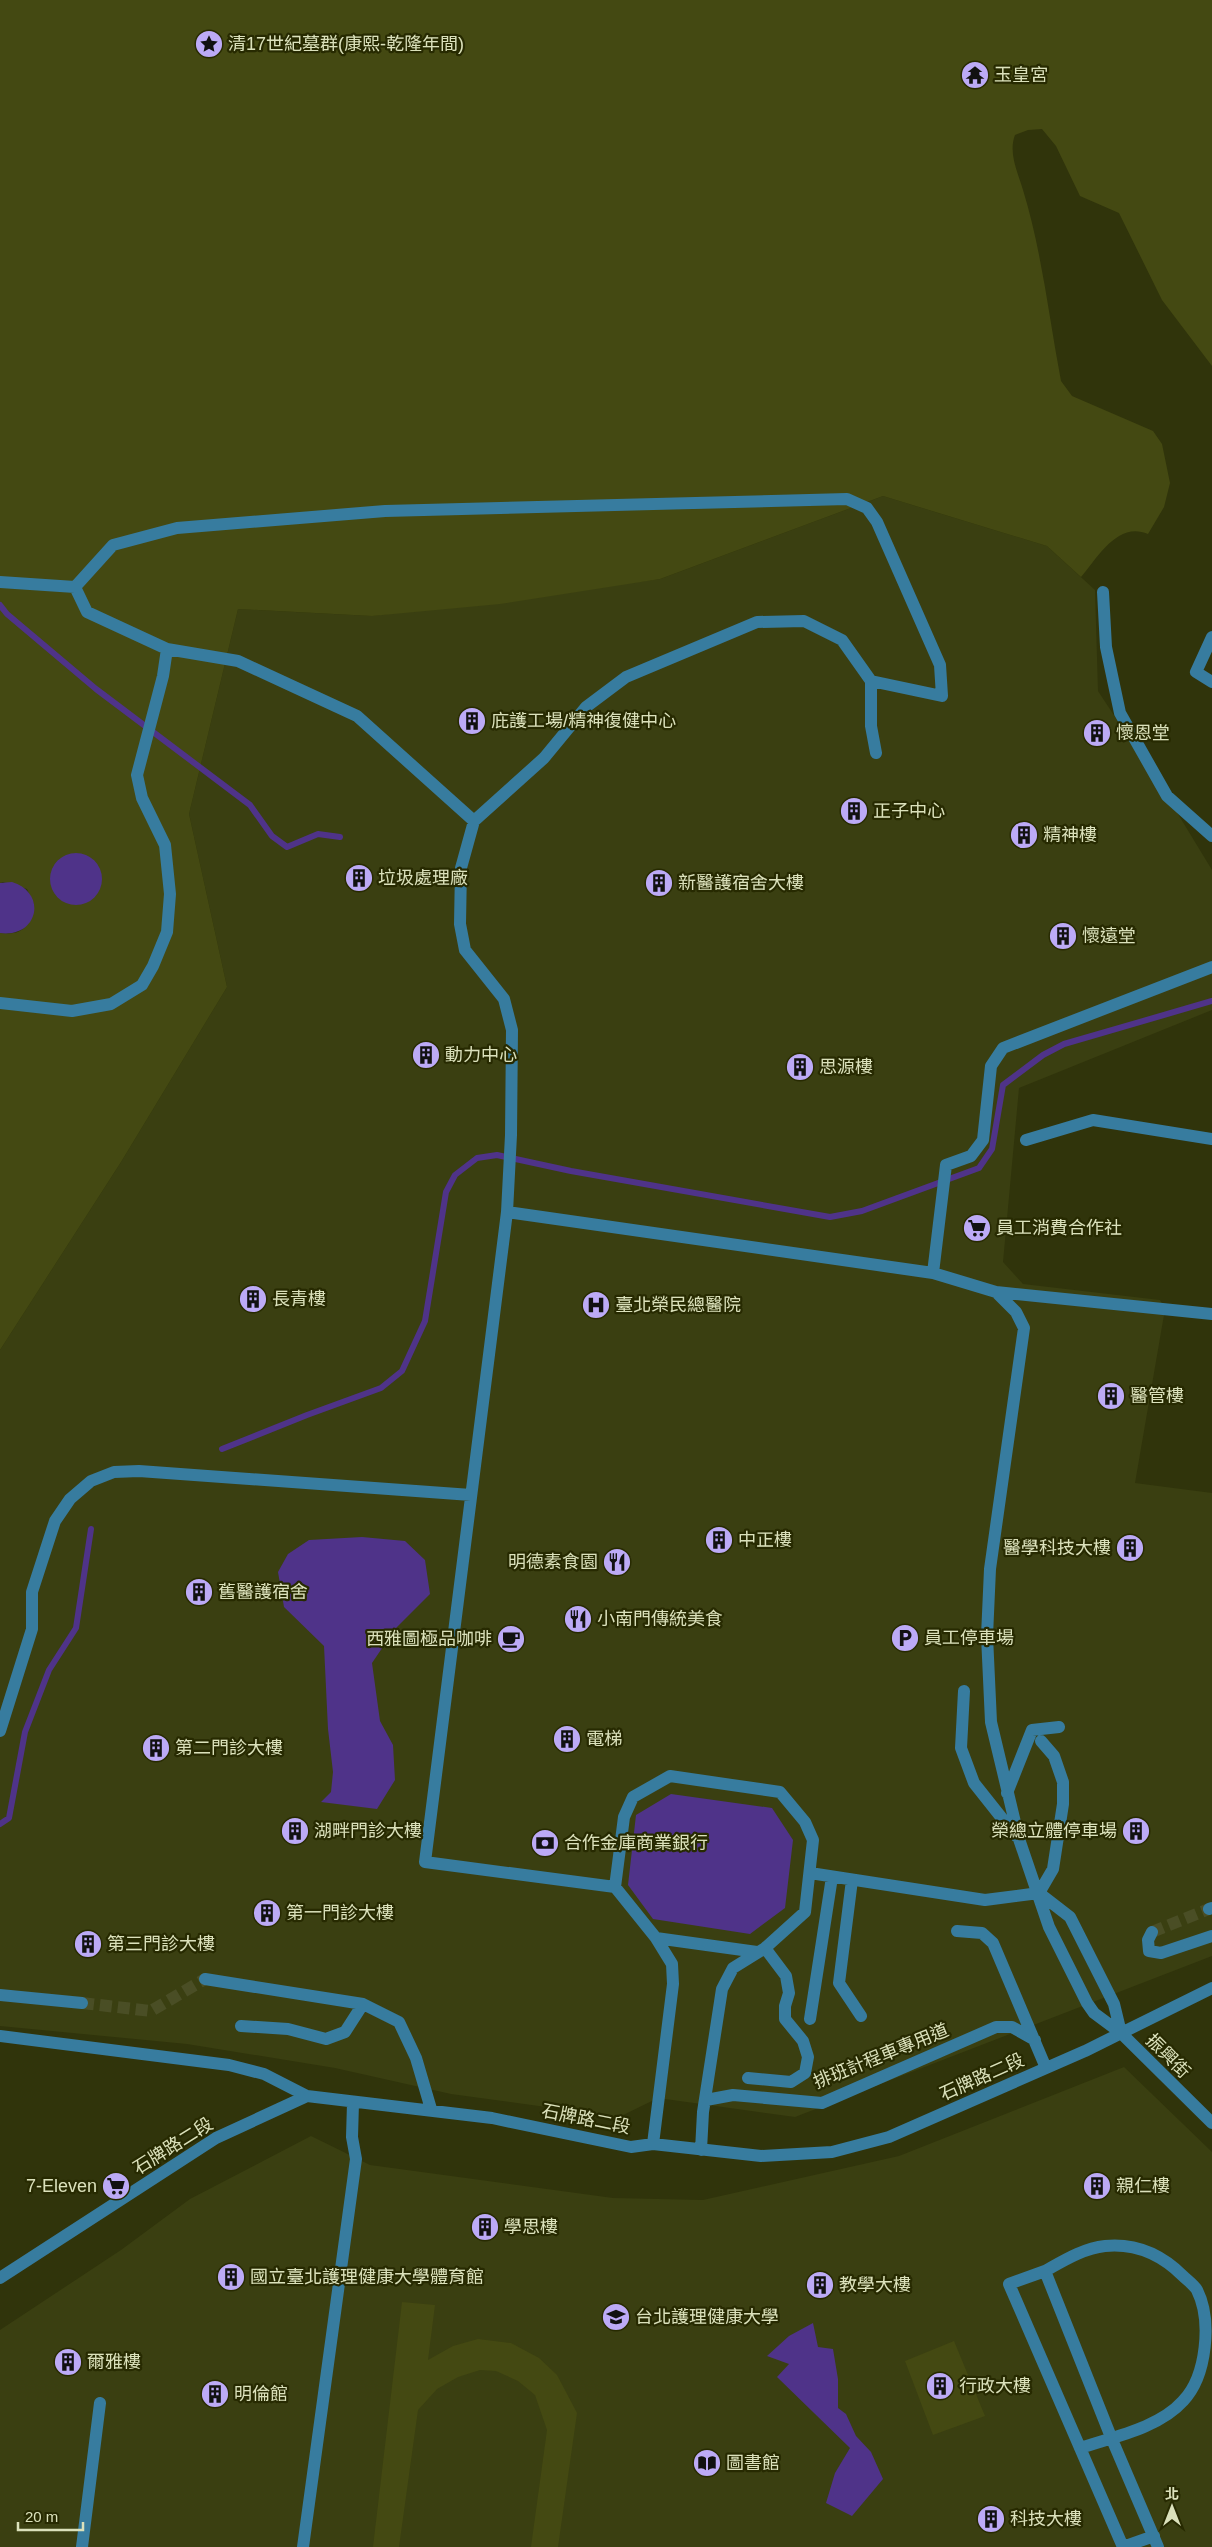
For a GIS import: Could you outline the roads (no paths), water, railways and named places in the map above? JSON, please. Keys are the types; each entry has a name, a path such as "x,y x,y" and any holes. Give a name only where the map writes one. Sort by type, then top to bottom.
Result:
{"street":[{"path":"75,587 113,545 177,528 385,511 847,499 867,508 877,522 940,666 942,696 871,681"},
{"path":"0,582 75,587"},
{"path":"75,587 87,612 167,649 238,662 357,716 474,821"},
{"path":"1103,592 1106,647 1120,713 1167,796 1212,836"},
{"path":"653,2144 673,1984 672,1964 656,1938 615,1887 425,1862 507,1212 511,1135 512,1030 504,999 465,950 460,924 462,868 474,821 544,758 586,707 626,677 757,622 804,621 842,640 871,681 870,726 876,753"},
{"path":"1212,637 1196,672 1212,682"},
{"path":"0,1003 72,1011 111,1004 142,985 167,932 170,894 165,845 142,798 137,775 163,676 167,649"},
{"path":"933,1273 946,1165 972,1156 983,1140 991,1066 1003,1048 1212,967"},
{"path":"1026,1140 1093,1120 1212,1139"},
{"path":"507,1212 933,1273 996,1292 1212,1314"},
{"path":"996,1292 1016,1312 1024,1328 990,1569 987,1636 990,1722 1019,1839"},
{"path":"0,1731 32,1629 32,1592 55,1521 70,1499 91,1481 114,1472 139,1470 471,1495"},
{"path":"964,1691 961,1748 974,1783 1019,1839"},
{"path":"1007,1793 1032,1730 1059,1727"},
{"path":"1038,1893 1053,1868 1063,1804 1063,1782 1054,1756 1041,1741"},
{"path":"615,1887 624,1817 633,1797 670,1776 780,1792 805,1822 813,1840 805,1912 761,1950 733,1968 722,1989 700,2150"},
{"name":"振興街","path":"1019,1839 1049,1927 1087,2003 1094,2013 1121,2033 1212,2123"},
{"path":"810,1873 985,1900 1038,1893 1070,1917 1114,2004 1121,2033"},
{"path":"810,2020 832,1877"},
{"path":"852,1880 839,1983 861,2016"},
{"path":"957,1931 982,1933 992,1943 1046,2068"},
{"path":"1152,1932 1148,1940 1149,1950 1161,1953 1212,1936"},
{"path":"656,1938 761,1950 786,1976 789,1993 785,2006 785,2019 803,2041 808,2057 805,2073 791,2082 748,2078"},
{"path":"205,1979 364,2004 399,2022 416,2058 431,2109"},
{"name":"石牌路二段","path":"0,2278 216,2138 307,2096 353,2103 431,2109 492,2118 631,2147 653,2144 761,2156 832,2152 889,2137 1046,2068 1212,1988"},
{"path":"0,1995 82,2003"},
{"path":"241,2026 288,2029 326,2039 345,2032 364,2004"},
{"name":"排班計程車專用道","path":"706,2100 733,2095 822,2103 996,2027 1012,2028 1035,2040"},
{"path":"0,2036 229,2065 264,2074 307,2096"},
{"path":"303,2547 356,2159 352,2137 353,2103"},
{"path":"1045,2270 1111,2437 1156,2542 1123,2547 1080,2448 1009,2284 1045,2270 1064,2260 1104,2246 1129,2247 1154,2253 1175,2268 1197,2290 1205,2316 1206,2348 1201,2373 1184,2401 1162,2419 1111,2437 1080,2448"},
{"path":"82,2547 100,2403"}],"waterway":[{"path":"0,605 7,614 96,689 250,805 272,836 287,847 318,834 340,837"},
{"path":"222,1449 381,1388 402,1371 425,1321 446,1192 455,1175 477,1158 497,1155 571,1171 830,1217 862,1211 979,1168 992,1149 1003,1085 1043,1055 1064,1044 1212,1001"},
{"path":"0,1824 9,1818 25,1732 49,1670 76,1628 91,1529"}],"tunnel":[{"path":"1152,1932 1209,1909"},
{"path":"82,2003 151,2011 205,1979"}],"place":[{"name":"清17世紀墓群(康熙-乾隆年間)","path":"209,44"},
{"name":"玉皇宮","path":"975,75"},
{"name":"庇護工場/精神復健中心","path":"472,721"},
{"name":"懷恩堂","path":"1097,733"},
{"name":"正子中心","path":"854,811"},
{"name":"精神樓","path":"1024,835"},
{"name":"垃圾處理廠","path":"359,878"},
{"name":"新醫護宿舍大樓","path":"659,883"},
{"name":"懷遠堂","path":"1063,936"},
{"name":"動力中心","path":"426,1055"},
{"name":"思源樓","path":"800,1067"},
{"name":"員工消費合作社","path":"977,1228"},
{"name":"長青樓","path":"253,1299"},
{"name":"臺北榮民總醫院","path":"596,1305"},
{"name":"醫管樓","path":"1111,1396"},
{"name":"中正樓","path":"719,1540"},
{"name":"醫學科技大樓","path":"1130,1548"},
{"name":"明德素食園","path":"617,1562"},
{"name":"舊醫護宿舍","path":"199,1592"},
{"name":"小南門傳統美食","path":"578,1619"},
{"name":"員工停車場","path":"905,1638"},
{"name":"西雅圖極品咖啡","path":"511,1639"},
{"name":"電梯","path":"567,1739"},
{"name":"第二門診大樓","path":"156,1748"},
{"name":"湖畔門診大樓","path":"295,1831"},
{"name":"榮總立體停車場","path":"1136,1831"},
{"name":"合作金庫商業銀行","path":"545,1843"},
{"name":"第一門診大樓","path":"267,1913"},
{"name":"第三門診大樓","path":"88,1944"},
{"name":"7-Eleven","path":"116,2186"},
{"name":"親仁樓","path":"1097,2186"},
{"name":"學思樓","path":"485,2227"},
{"name":"國立臺北護理健康大學體育館","path":"231,2277"},
{"name":"教學大樓","path":"820,2285"},
{"name":"台北護理健康大學","path":"616,2317"},
{"name":"爾雅樓","path":"68,2362"},
{"name":"行政大樓","path":"940,2386"},
{"name":"明倫館","path":"215,2394"},
{"name":"圖書館","path":"707,2463"},
{"name":"科技大樓","path":"991,2519"}]}
